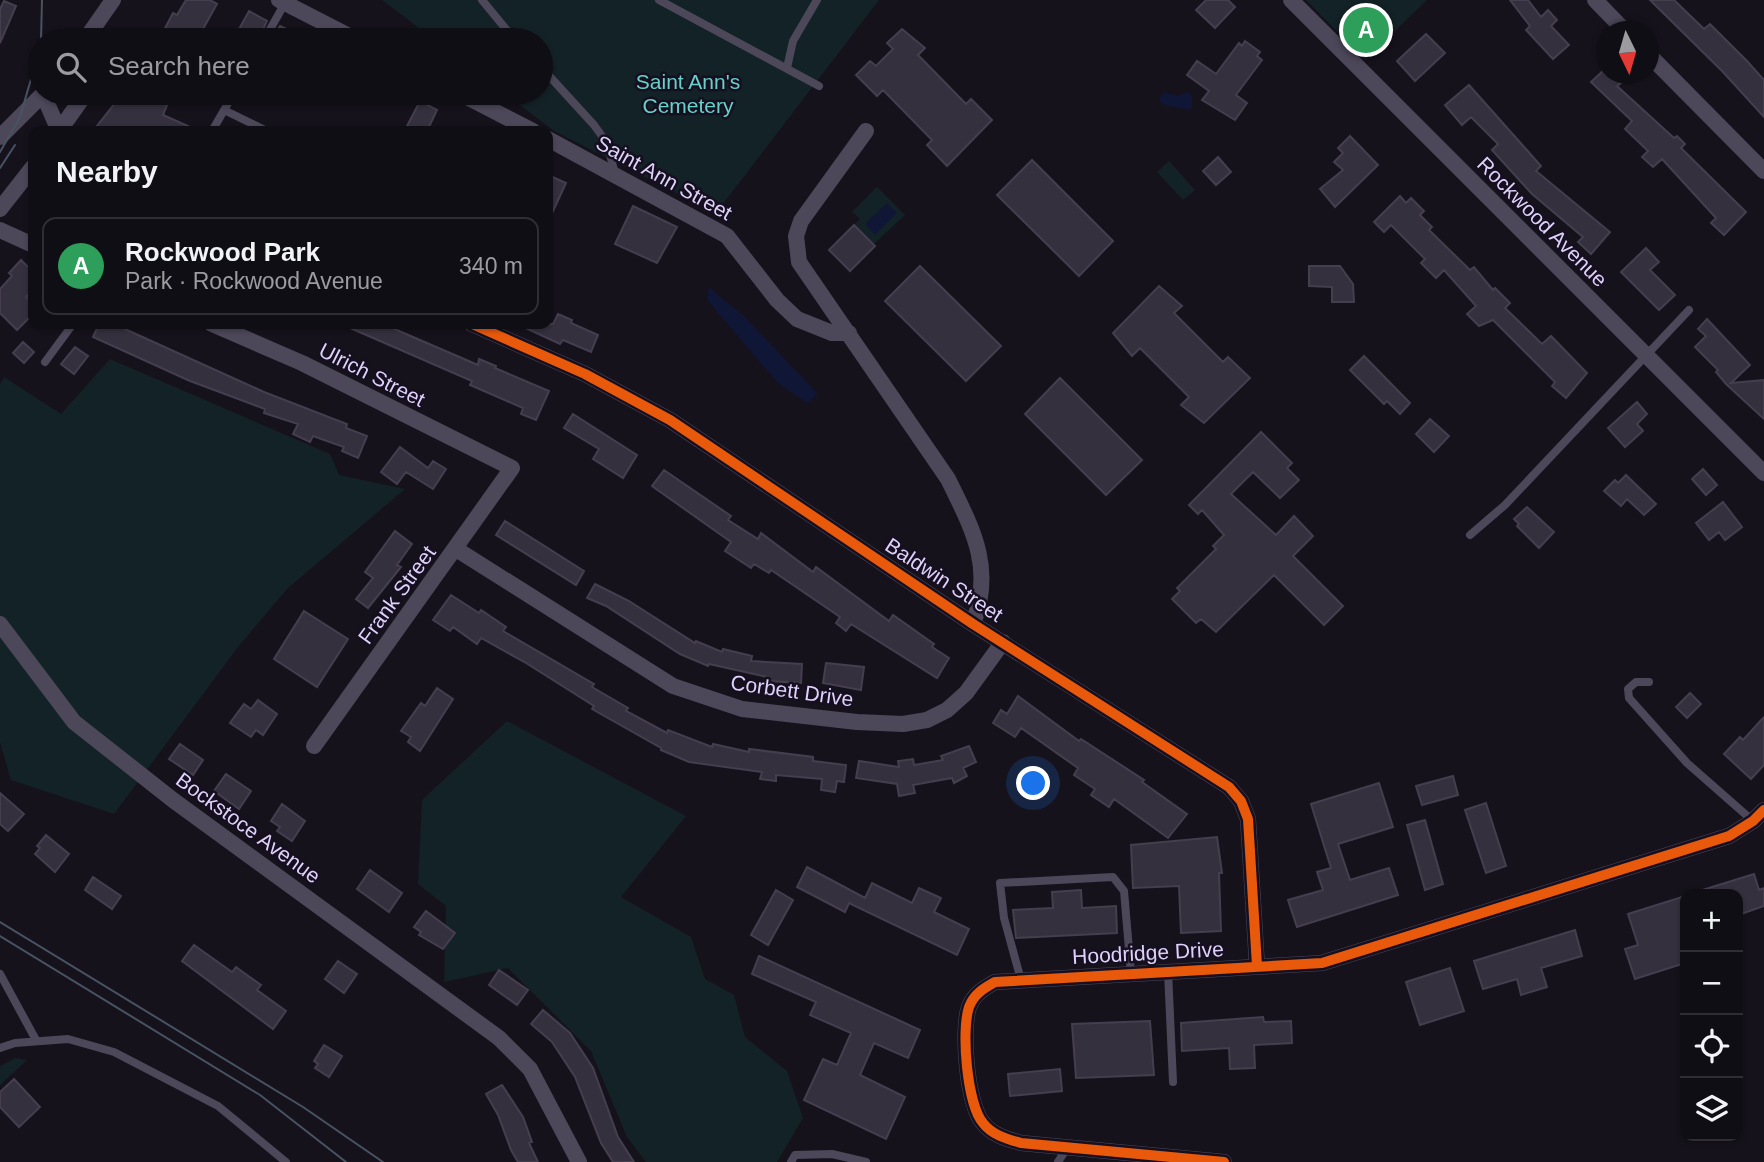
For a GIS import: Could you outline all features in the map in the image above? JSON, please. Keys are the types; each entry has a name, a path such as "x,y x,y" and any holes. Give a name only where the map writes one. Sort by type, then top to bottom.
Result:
{"street":[{"path":"94,28 113,0"},
{"name":"Rockwood Avenue","path":"1291,0 1764,473"},
{"path":"1595,0 1615,21"},
{"path":"282,1 334,28"},
{"path":"1659,65 1764,171"},
{"path":"0,137 31,105"},
{"path":"48,105 57,126"},
{"path":"63,126 77,105"},
{"path":"482,105 523,126"},
{"path":"866,131 806,212 796,236 799,262 806,276 849,333 948,479 964,510 984,571 981,604 974,624"},
{"name":"Saint Ann Street","path":"553,142 727,236 777,300 797,319 832,333 849,333"},
{"path":"0,209 28,173"},
{"path":"0,230 28,243"},
{"name":"Ulrich Street","path":"224,329 302,363 512,468"},
{"name":"Baldwin Street","path":"483,329 585,374 670,420 974,624 1212,774 1241,801 1248,819 1257,966"},
{"name":"Frank Street","path":"314,746 512,468"},
{"name":"Corbett Drive","path":"456,549 673,686 742,709 858,722 903,724 927,720 947,710 966,693 1003,642"},
{"name":"Bockstoce Avenue","path":"0,624 74,722 173,800 499,1038 530,1069 579,1162"},
{"name":"Hoodridge Drive","path":"1224,1162 1063,1155 998,1136 982,1123 971,1095 965,1023 970,1005 978,992 995,982 1322,963 1729,836 1758,816"}],"lane":[{"path":"482,0 505,28"},
{"path":"659,0 819,86"},
{"path":"787,68 793,41 817,0"},
{"path":"270,28 282,1"},
{"path":"553,80 594,125 607,144 615,174"},
{"path":"215,126 227,105"},
{"path":"224,110 257,126"},
{"path":"1471,535 1505,505 1689,310"},
{"path":"45,362 69,329"},
{"path":"1649,682 1636,681 1628,689 1629,698 1687,763 1758,816"},
{"path":"1021,980 1009,936 1000,883 1113,877 1124,891 1130,973"},
{"path":"1168,971 1173,1082"},
{"path":"0,974 36,1040"},
{"path":"0,1048 36,1040 68,1039 114,1052 218,1106 286,1162"},
{"path":"791,1162 795,1155 866,1162"}],"green space":[{"name":"Saint Ann's Cemetery","path":"382,0 879,0 716,213 554,131 553,126 547,126 520,105 553,105 553,28 419,28"},
{"path":"1306,0 1427,0 1365,60"},
{"path":"1169,161 1195,190 1183,200 1157,172"},
{"path":"877,187 905,215 873,245 854,225 860,219 852,212"},
{"path":"110,359 330,454 339,475 405,489 287,589 238,647 114,814 11,780 0,742 0,384 4,377 61,414"},
{"path":"507,721 686,816 621,897 691,937 705,979 734,995 745,1037 787,1071 803,1118 777,1162 646,1162 627,1137 591,1051 508,968 444,982 446,906 418,884 422,800"},
{"path":"15,1058 27,1060 0,1085 0,1066"}],"water":[{"path":"1165,92 1178,96 1188,92 1192,95 1192,108 1188,110 1162,104 1159,98"},
{"path":"887,203 897,213 875,235 865,224"},
{"path":"709,287 746,318 818,394 807,403 777,382 707,300"}],"building":[{"path":"186,0 210,0 217,4 204,28 165,28 173,13 177,15"},
{"path":"1206,0 1228,0 1235,7 1215,28 1196,10"},
{"path":"1510,0 1528,0 1541,17 1548,10 1557,20 1551,26 1569,45 1553,59 1526,30 1530,26"},
{"path":"1650,0 1674,0 1704,29 1710,24 1747,61 1764,80 1764,117 1723,72"},
{"path":"4,1 16,6 0,43 0,9"},
{"path":"249,11 267,21 264,28 240,28"},
{"path":"902,29 925,48 918,55 966,104 971,99 992,120 947,166 927,145 932,140 883,90 877,96 856,75 870,61 876,66 893,49 887,43"},
{"path":"1426,34 1445,53 1415,81 1397,61"},
{"path":"1245,41 1260,52 1257,56 1262,60 1236,95 1247,103 1235,120 1202,100 1209,91 1187,75 1197,61 1216,74 1239,43 1242,46"},
{"path":"1596,77 1596,84 1620,84 1617,86 1674,138 1677,136 1685,144 1681,148 1746,212 1724,235 1711,223 1716,218 1662,159 1653,167 1642,157 1648,151 1625,129 1632,121 1591,82"},
{"path":"1469,85 1541,166 1536,171 1610,232 1591,254 1578,242 1583,237 1532,194 1492,150 1498,144 1471,117 1462,125 1445,105"},
{"path":"114,105 167,105 163,115 188,126 97,126"},
{"path":"418,105 428,105 437,110 429,126 407,126"},
{"path":"1350,136 1378,165 1335,207 1320,189 1343,170 1334,162 1343,153 1338,148"},
{"path":"1218,157 1231,172 1216,185 1203,171"},
{"path":"1032,160 1113,241 1079,276 997,195"},
{"path":"553,177 566,183 553,211"},
{"path":"1400,196 1406,203 1411,198 1424,211 1420,215 1432,227 1429,230 1470,270 1474,267 1493,290 1495,288 1510,303 1505,308 1542,344 1551,336 1587,373 1566,398 1552,386 1555,382 1493,320 1479,326 1467,314 1476,306 1444,270 1436,278 1421,263 1425,259 1391,225 1384,232 1374,222"},
{"path":"633,206 677,227 657,263 615,244"},
{"path":"854,225 875,246 850,271 829,250"},
{"path":"1646,248 1659,262 1650,270 1675,295 1659,310 1621,272"},
{"path":"21,260 28,267 28,319 17,330 0,313 0,289 12,276 9,273"},
{"path":"920,266 1001,346 966,381 885,301"},
{"path":"1309,266 1340,266 1353,284 1354,302 1332,302 1332,287 1309,286"},
{"path":"1159,286 1182,306 1174,313 1223,362 1228,357 1250,378 1204,423 1181,405 1189,397 1140,348 1132,356 1113,333"},
{"path":"558,314 598,335 591,352 563,340 560,344 528,329 553,329"},
{"path":"1707,319 1750,365 1731,383 1764,380 1764,419 1726,384 1716,372 1718,370 1695,347 1706,336 1698,329"},
{"path":"97,329 125,329 264,392 347,424 346,428 367,436 358,458 342,451 344,447 313,436 310,442 293,434 298,424 264,413 265,409 190,381 93,337"},
{"path":"352,329 395,329 478,365 479,359 549,391 536,420 521,414 523,408 470,385 472,381"},
{"path":"23,342 34,352 24,363 13,353"},
{"path":"75,347 88,356 74,374 61,364"},
{"path":"1364,356 1410,403 1400,414 1387,401 1384,404 1350,370"},
{"path":"1060,378 1142,460 1106,495 1025,414"},
{"path":"1637,402 1647,414 1637,424 1643,431 1625,447 1608,428"},
{"path":"573,414 637,455 623,478 593,459 599,449 564,428"},
{"path":"1430,419 1449,436 1434,452 1416,434"},
{"path":"1261,432 1292,463 1287,468 1299,480 1280,498 1253,472 1231,494 1276,535 1294,516 1313,536 1293,556 1343,606 1324,625 1274,575 1216,632 1201,619 1196,623 1172,599 1180,591 1177,588 1216,549 1213,546 1224,535 1202,510 1198,514 1189,505"},
{"path":"400,447 428,468 433,461 446,469 433,489 406,472 397,484 381,472"},
{"path":"1703,469 1717,485 1706,495 1692,479"},
{"path":"664,470 731,516 728,520 758,539 761,533 813,572 816,567 889,621 893,615 934,644 932,647 949,658 937,678 851,624 846,631 836,623 840,617 771,570 769,573 754,564 751,568 725,551 731,542 652,486"},
{"path":"1626,475 1656,504 1644,515 1627,499 1621,506 1604,491 1615,480 1618,483"},
{"path":"1723,502 1742,527 1725,540 1719,532 1709,540 1696,523"},
{"path":"1527,507 1554,532 1539,548 1517,526 1519,524 1514,519"},
{"path":"505,521 584,571 576,585 496,535"},
{"path":"395,531 412,544 397,565 401,567 368,608 356,599 373,578 365,572"},
{"path":"595,584 629,601 695,643 696,641 722,652 723,649 752,656 751,661 802,664 801,683 767,681 767,677 709,664 708,666 680,654 606,606 587,598"},
{"path":"451,595 479,613 481,610 506,627 503,631 594,684 592,687 628,708 626,711 667,733 668,730 712,747 713,744 749,752 749,749 813,757 813,761 846,765 844,782 837,781 835,792 821,790 822,779 776,775 776,781 760,779 762,772 689,762 661,750 592,709 594,706 526,663 481,638 477,644 453,627 450,631 433,620"},
{"path":"304,611 348,639 317,687 274,659"},
{"path":"826,663 864,667 861,690 823,683"},
{"path":"437,688 453,699 420,751 408,742 411,737 401,731 421,703 425,706"},
{"path":"1690,693 1701,704 1687,718 1676,707"},
{"path":"1018,696 1079,741 1081,739 1144,780 1142,782 1187,814 1168,838 1114,799 1109,807 1091,795 1095,789 1074,775 1078,768 1021,728 1015,737 993,723 1001,710 1007,714"},
{"path":"258,700 277,714 263,735 256,730 251,737 230,723 244,704 251,709"},
{"path":"1764,717 1764,765 1751,779 1724,754 1740,737 1743,740"},
{"path":"180,744 203,760 193,775 169,759"},
{"path":"969,746 976,762 963,768 967,776 954,783 952,778 913,785 915,793 899,796 897,784 856,778 859,761 899,767 898,761 913,759 914,765 943,760 941,756"},
{"path":"226,774 251,791 239,809 214,791"},
{"path":"1453,776 1458,795 1422,805 1416,786"},
{"path":"1379,783 1393,827 1338,844 1350,880 1389,868 1398,895 1297,927 1288,900 1323,890 1317,872 1331,868 1311,804"},
{"path":"0,793 24,814 8,831 0,824"},
{"path":"1486,803 1506,866 1486,873 1465,810"},
{"path":"282,804 305,821 292,841 277,831 280,827 271,821"},
{"path":"1425,820 1443,884 1425,890 1407,825"},
{"path":"46,835 69,854 55,872 35,854 40,848 37,846"},
{"path":"1217,837 1222,873 1219,873 1221,931 1181,933 1179,886 1133,888 1131,845"},
{"path":"807,867 865,898 872,883 912,903 919,888 941,898 934,912 969,929 957,955 849,903 845,912 797,887"},
{"path":"370,870 402,893 389,912 357,889"},
{"path":"1754,874 1759,890 1764,888 1764,906 1743,913 1743,889 1705,889"},
{"path":"93,877 121,896 112,909 85,890"},
{"path":"776,890 793,900 768,945 751,935"},
{"path":"1081,890 1082,908 1116,906 1117,933 1016,938 1013,910 1053,908 1052,892"},
{"path":"1680,898 1680,965 1635,979 1625,949 1638,945 1628,914"},
{"path":"426,911 455,933 443,949 419,935 421,932 414,927"},
{"path":"1575,930 1582,956 1541,968 1547,987 1521,995 1517,979 1483,989 1474,961"},
{"path":"194,945 232,972 236,967 261,985 257,990 286,1011 273,1029 182,961"},
{"path":"759,956 920,1030 908,1058 874,1043 860,1075 905,1097 886,1139 804,1100 823,1059 837,1065 851,1033 810,1015 816,1002 752,974"},
{"path":"338,961 357,974 344,993 325,979"},
{"path":"1450,968 1464,1011 1420,1025 1406,982"},
{"path":"499,970 528,990 517,1005 489,985"},
{"path":"543,1010 570,1033 593,1068 618,1137 634,1162 613,1162 601,1143 575,1077 552,1042 531,1024"},
{"path":"1263,1017 1264,1022 1291,1021 1292,1043 1254,1045 1255,1068 1230,1069 1229,1048 1182,1051 1181,1023"},
{"path":"1150,1021 1154,1075 1076,1078 1072,1024"},
{"path":"324,1045 342,1056 329,1077 315,1068 318,1064 314,1061"},
{"path":"1060,1069 1062,1091 1010,1096 1008,1074"},
{"path":"14,1079 40,1107 19,1127 0,1107 0,1092"},
{"path":"502,1085 523,1117 532,1142 529,1143 538,1162 518,1162 511,1150 498,1115 486,1094"}],"tram line":[{"path":"41,28 42,0"},
{"path":"0,152 20,117 28,89"},
{"path":"0,168 15,145"},
{"path":"0,922 303,1107 383,1162"},
{"path":"0,936 260,1095 346,1162"}],"cycle path":[{"path":"483,329 585,374 670,420 973,624 1229,787 1241,801 1248,819 1257,966"},
{"path":"1224,1162 1021,1143 991,1131 977,1114 969,1084 966,1033 969,1007 974,998 995,982 1322,963 1729,836 1753,821 1764,810"}],"place":[{"name":"Rockwood Park","path":"1366,30"}]}
